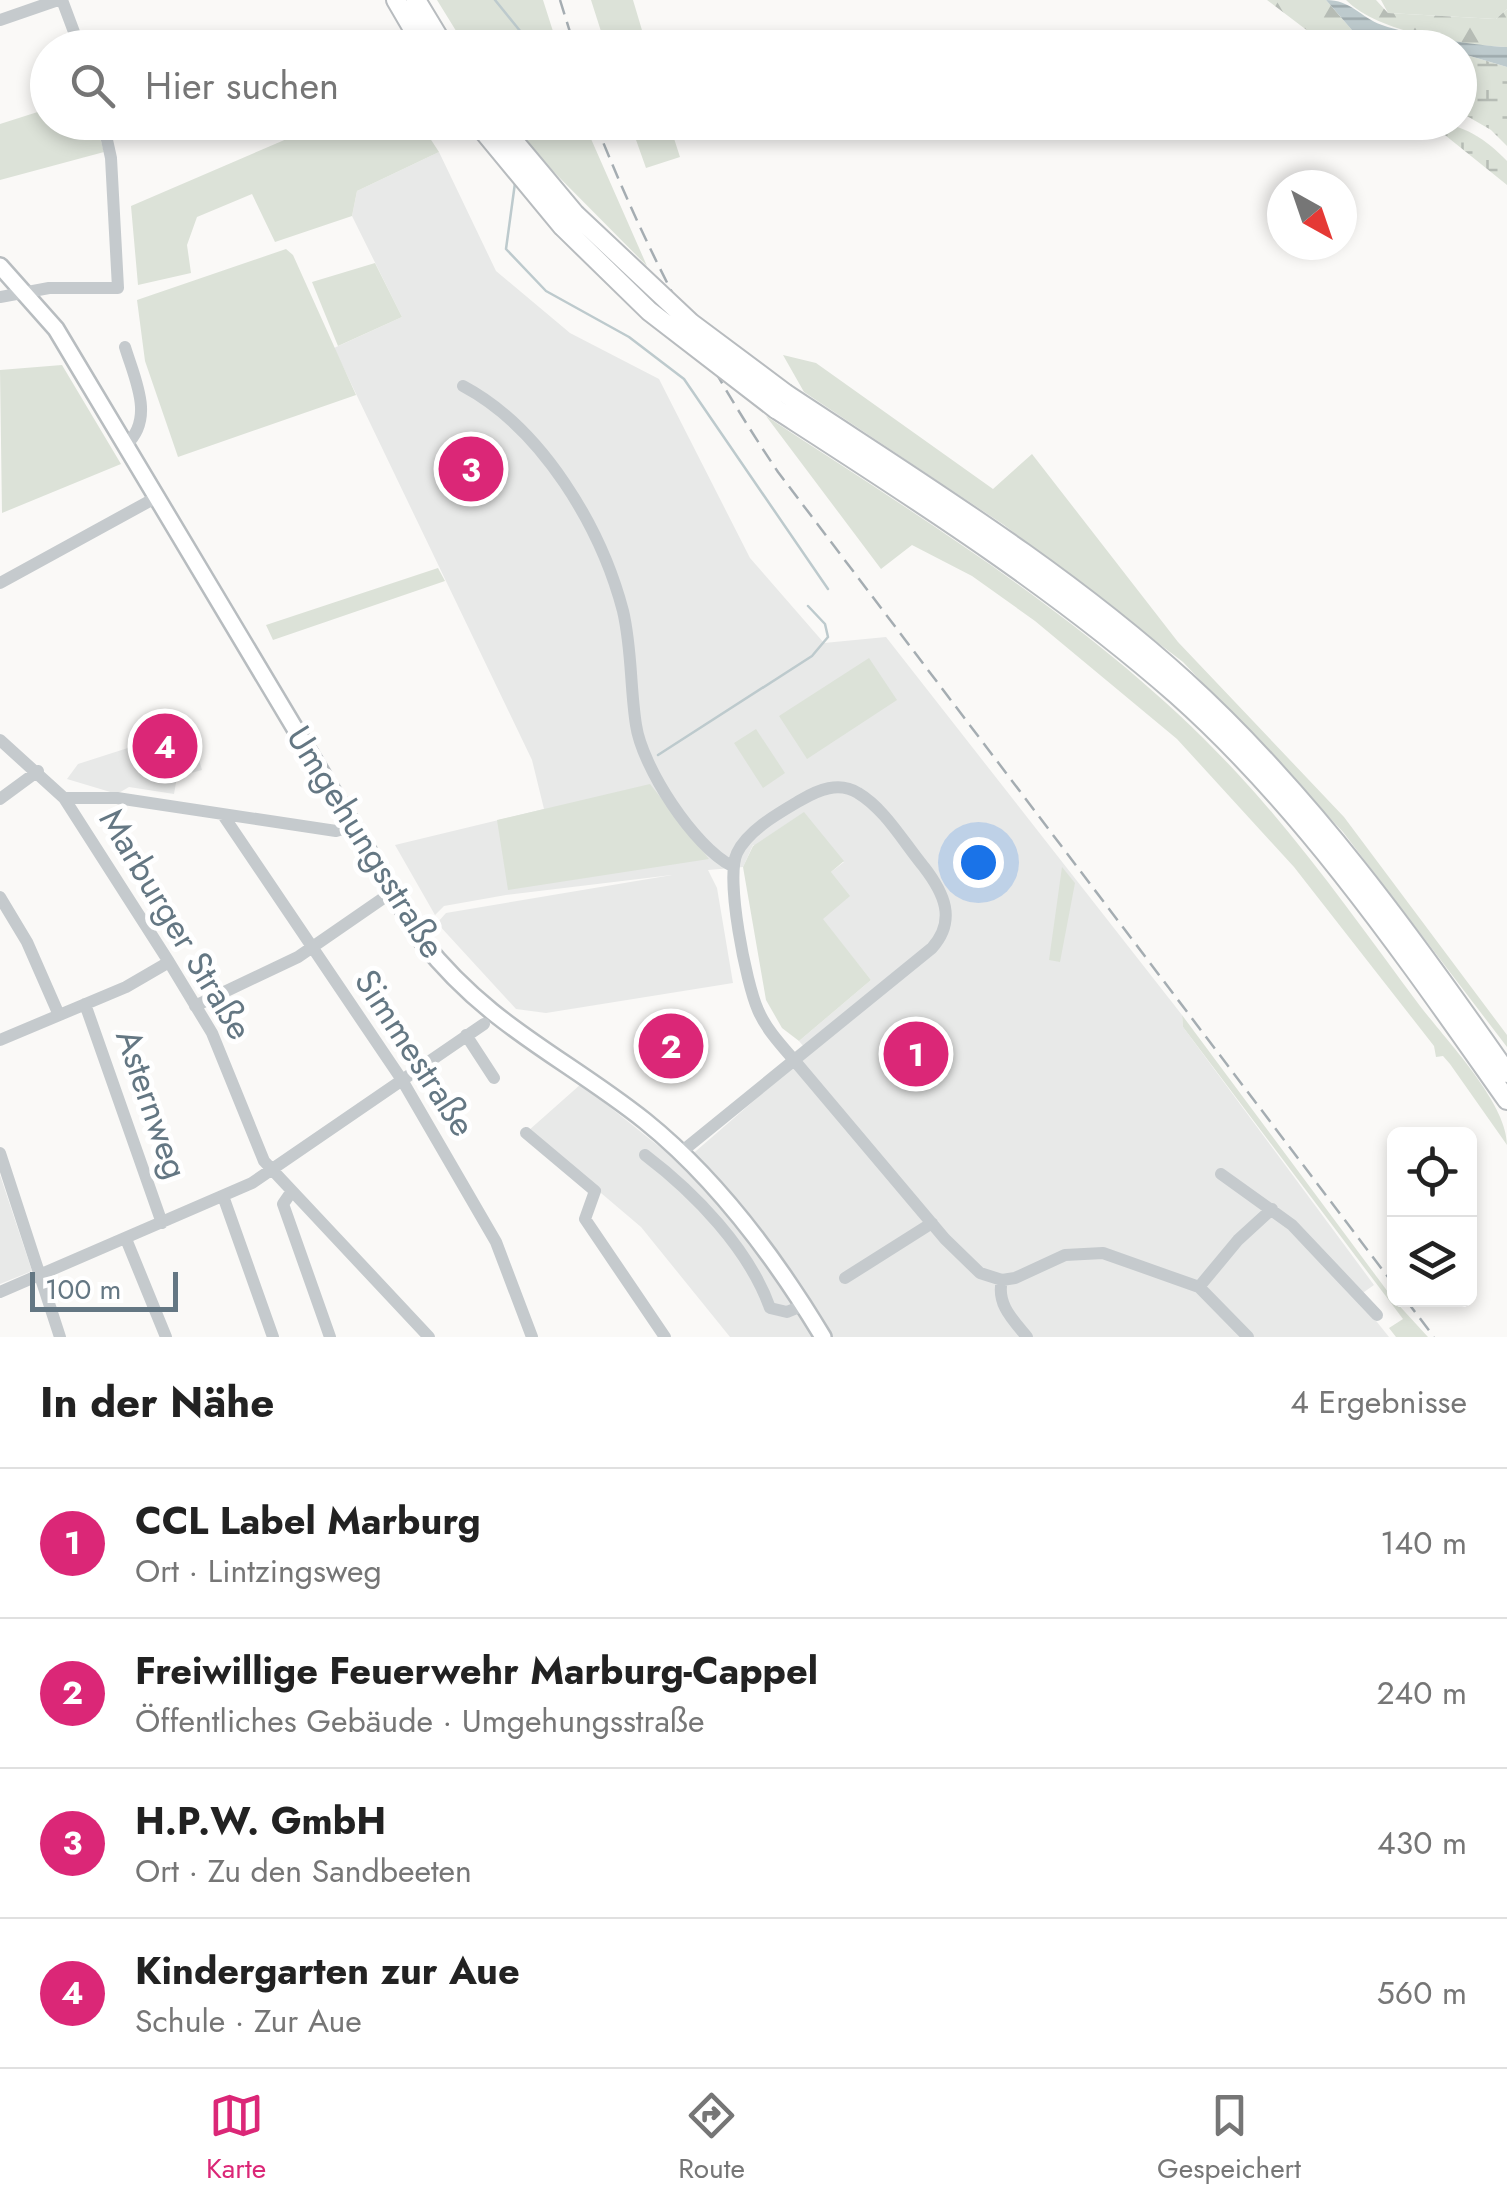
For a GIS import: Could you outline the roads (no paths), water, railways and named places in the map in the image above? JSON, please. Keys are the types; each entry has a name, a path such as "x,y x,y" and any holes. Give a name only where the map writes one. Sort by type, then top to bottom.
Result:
{"highway":[{"path":"396,0 414,30"},
{"path":"416,0 434,30"},
{"path":"490,140 530,191 569,220"},
{"path":"513,140 569,220 659,319 1078,613 1179,698 1278,800 1334,866 1507,1100"},
{"path":"781,402 974,518 1094,606 1186,682 1282,782 1354,866 1507,1073"},
{"path":"1472,1022 1507,1063"}],"main road":[{"name":"Umgehungsstraße","path":"0,266 26,290 56,329 422,941 493,1017 606,1092 680,1153 756,1240 824,1337"}],"street":[{"path":"0,20 60,0 72,30"},
{"path":"0,297 26,290 118,288 112,158 108,140"},
{"path":"126,347 142,410 138,434 126,445"},
{"path":"464,386 506,415 551,468 580,511 610,573 622,609 635,722 645,756 700,843 732,866"},
{"path":"0,583 157,498"},
{"name":"Marburger Straße","path":"0,740 64,798 169,962 226,1065 255,1144 272,1170 430,1337"},
{"path":"0,799 38,771"},
{"path":"680,1153 794,1060 932,948 944,931 944,897 879,812 859,793 840,786 806,797 762,826 741,846 732,866 758,1010 794,1060 969,1264 1002,1280 1027,1274 1066,1255 1089,1252 1143,1265 1200,1287 1248,1337"},
{"path":"64,798 117,798 336,831 353,826"},
{"name":"Simmestraße","path":"223,815 310,950 402,1080 496,1242 532,1337"},
{"path":"0,897 27,942 59,1015"},
{"path":"195,1006 310,950 382,899"},
{"path":"0,1040 86,1004 169,962"},
{"name":"Asternweg","path":"86,1004 162,1223"},
{"path":"0,1292 223,1196 272,1170 484,1024"},
{"path":"466,1034 494,1078"},
{"path":"526,1134 596,1191 584,1218 665,1337"},
{"path":"0,1153 60,1337"},
{"path":"645,1156 723,1231 764,1289 770,1308 784,1312 804,1305"},
{"path":"1221,1174 1272,1208 1351,1284 1376,1315"},
{"path":"292,1191 283,1204 330,1337"},
{"path":"223,1196 273,1337"},
{"path":"1200,1287 1238,1240 1272,1208"},
{"path":"846,1278 932,1223"},
{"path":"126,1239 166,1337"},
{"path":"1002,1280 999,1291 1004,1306 1028,1337"}],"waterway":[{"path":"495,0 519,30"},
{"path":"515,183 506,249 546,291 629,337 684,379 828,589"},
{"path":"658,755 812,656 828,637 825,624 808,606"}],"railway":[{"path":"560,0 569,30"},
{"path":"603,140 677,302 778,472 1387,1276"},
{"path":"1411,1307 1434,1337"}],"place":[{"name":"H.P.W. GmbH","path":"471,469"},
{"name":"Kindergarten zur Aue","path":"165,746"},
{"name":"Freiwillige Feuerwehr Marburg-Cappel","path":"671,1046"},
{"name":"CCL Label Marburg","path":"916,1054"}]}
